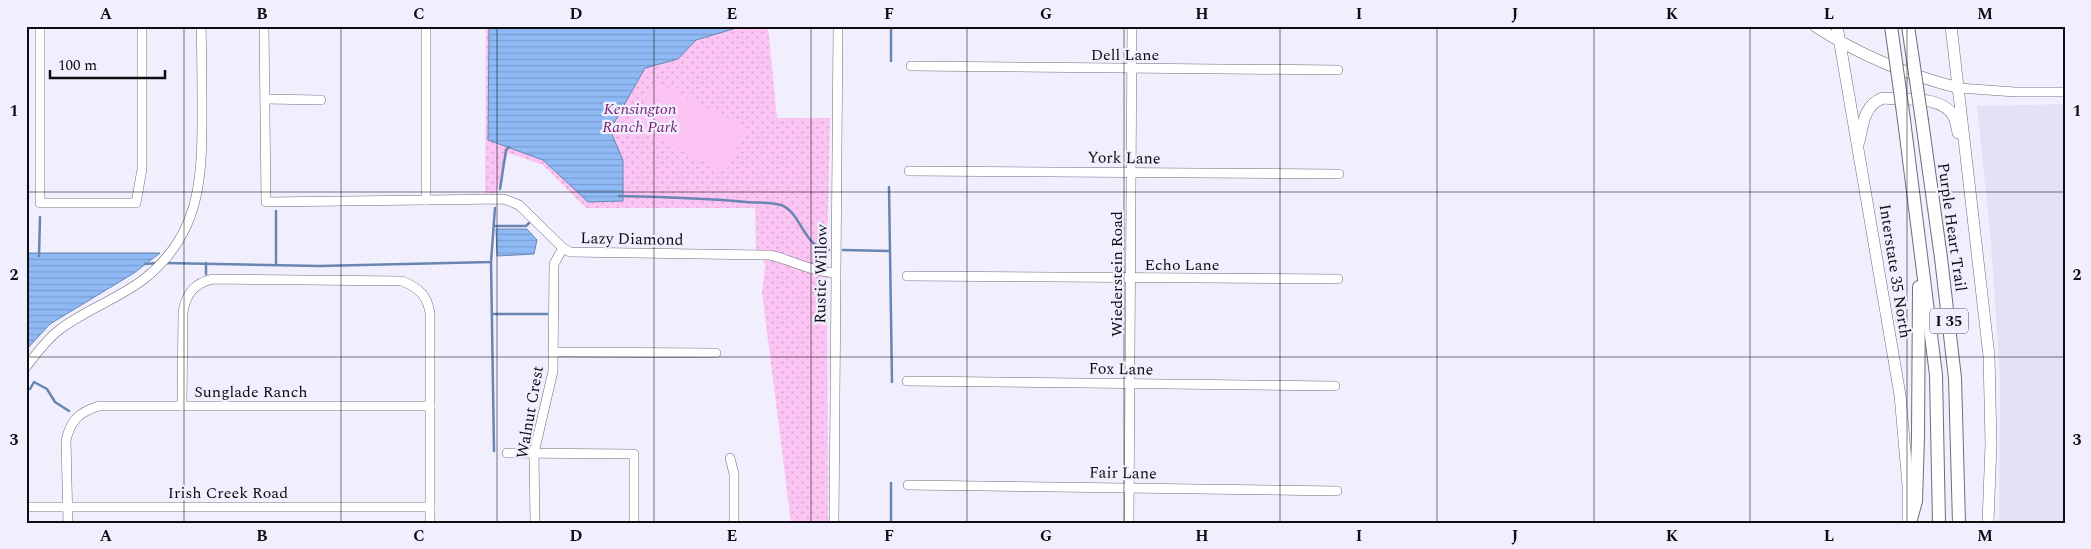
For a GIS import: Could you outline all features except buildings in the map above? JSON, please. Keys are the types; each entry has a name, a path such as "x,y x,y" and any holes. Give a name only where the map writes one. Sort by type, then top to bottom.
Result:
{"highway":[{"name":"I 35","path":"1890,26 1904,120 1918,247 1930,314 1936,375 1939,523"},
{"name":"Purple Heart Trail","path":"1908,26 1954,370 1959,523"},
{"path":"1909,523 1916,501 1920,378 1918,247"}],"main road":[{"path":"1815,26 1840,42 1911,73 1959,88"},
{"name":"Interstate 35 North","path":"1837,26 1900,395 1908,477 1909,523"},
{"path":"1951,26 1989,356 1991,444 1988,523"},
{"path":"1858,150 1863,120 1867,110 1874,101 1883,98 1935,102 1945,107 1954,117 1968,166"}],"street":[{"path":"40,26 40,202 136,203 142,170 142,26"},
{"path":"26,367 38,350 59,330 144,279 171,252 189,223 197,197 202,168 202,26"},
{"path":"264,26 265,100 321,100"},
{"path":"426,26 426,200"},
{"name":"Rustic Willow","path":"834,523 838,26"},
{"name":"Wiederstein Road","path":"1129,523 1132,26"},
{"name":"Dell Lane","path":"911,66 1338,70"},
{"path":"1959,88 2007,92 2065,92"},
{"name":"Lazy Diamond","path":"265,100 266,202 493,199 519,205 563,248 570,252 770,255 819,272 835,273"},
{"name":"York Lane","path":"909,171 1339,174"},
{"name":"Walnut Crest","path":"535,523 534,452 552,380 554,264 563,248"},
{"name":"Echo Lane","path":"907,276 1338,279"},
{"path":"182,406 183,312 185,300 191,290 200,282 213,279 402,281 422,291 428,301 430,313 430,523"},
{"path":"553,352 716,353"},
{"name":"Fox Lane","path":"906,381 1335,386"},
{"name":"Sunglade Ranch","path":"67,508 66,440 69,427 84,410 99,406 430,406"},
{"path":"507,452 634,454 634,523"},
{"path":"730,458 734,474 734,523"},
{"name":"Fair Lane","path":"908,485 1337,491"},
{"name":"Irish Creek Road","path":"26,507 430,507"},
{"path":"67,508 68,523"}],"shaded area":[{"path":"2065,104 2065,523 1999,523 2000,378 1991,244 1977,106"}],"green space":[{"name":"Kensington Ranch Park","path":"486,26 768,26 777,118 830,118 827,263 828,523 791,523 762,292 765,265 756,248 755,208 586,208 543,165 508,153 496,193 485,193"},
{"path":"655,81 747,128 725,172 632,125"}],"water":[{"path":"489,26 743,26 696,40 678,59 645,68 610,130 623,160 623,201 588,202 543,160 488,140"},
{"path":"496,229 527,229 537,240 534,254 497,256"},
{"path":"26,253 160,253 134,273 50,324 26,350"}],"waterway":[{"path":"891,26 891,61"},
{"path":"500,189 506,150 509,147"},
{"path":"889,187 892,382"},
{"path":"619,196 781,205 794,215 814,244 829,250"},
{"path":"165,263 319,266 491,262 495,208"},
{"path":"276,211 276,265"},
{"path":"39,256 40,217"},
{"path":"494,226 526,226 529,223"},
{"path":"843,250 889,251"},
{"path":"491,262 494,451"},
{"path":"145,264 157,263"},
{"path":"206,263 206,274"},
{"path":"492,314 547,314"},
{"path":"30,389 34,382 47,389 55,402 69,411"},
{"path":"891,483 891,523"}]}
